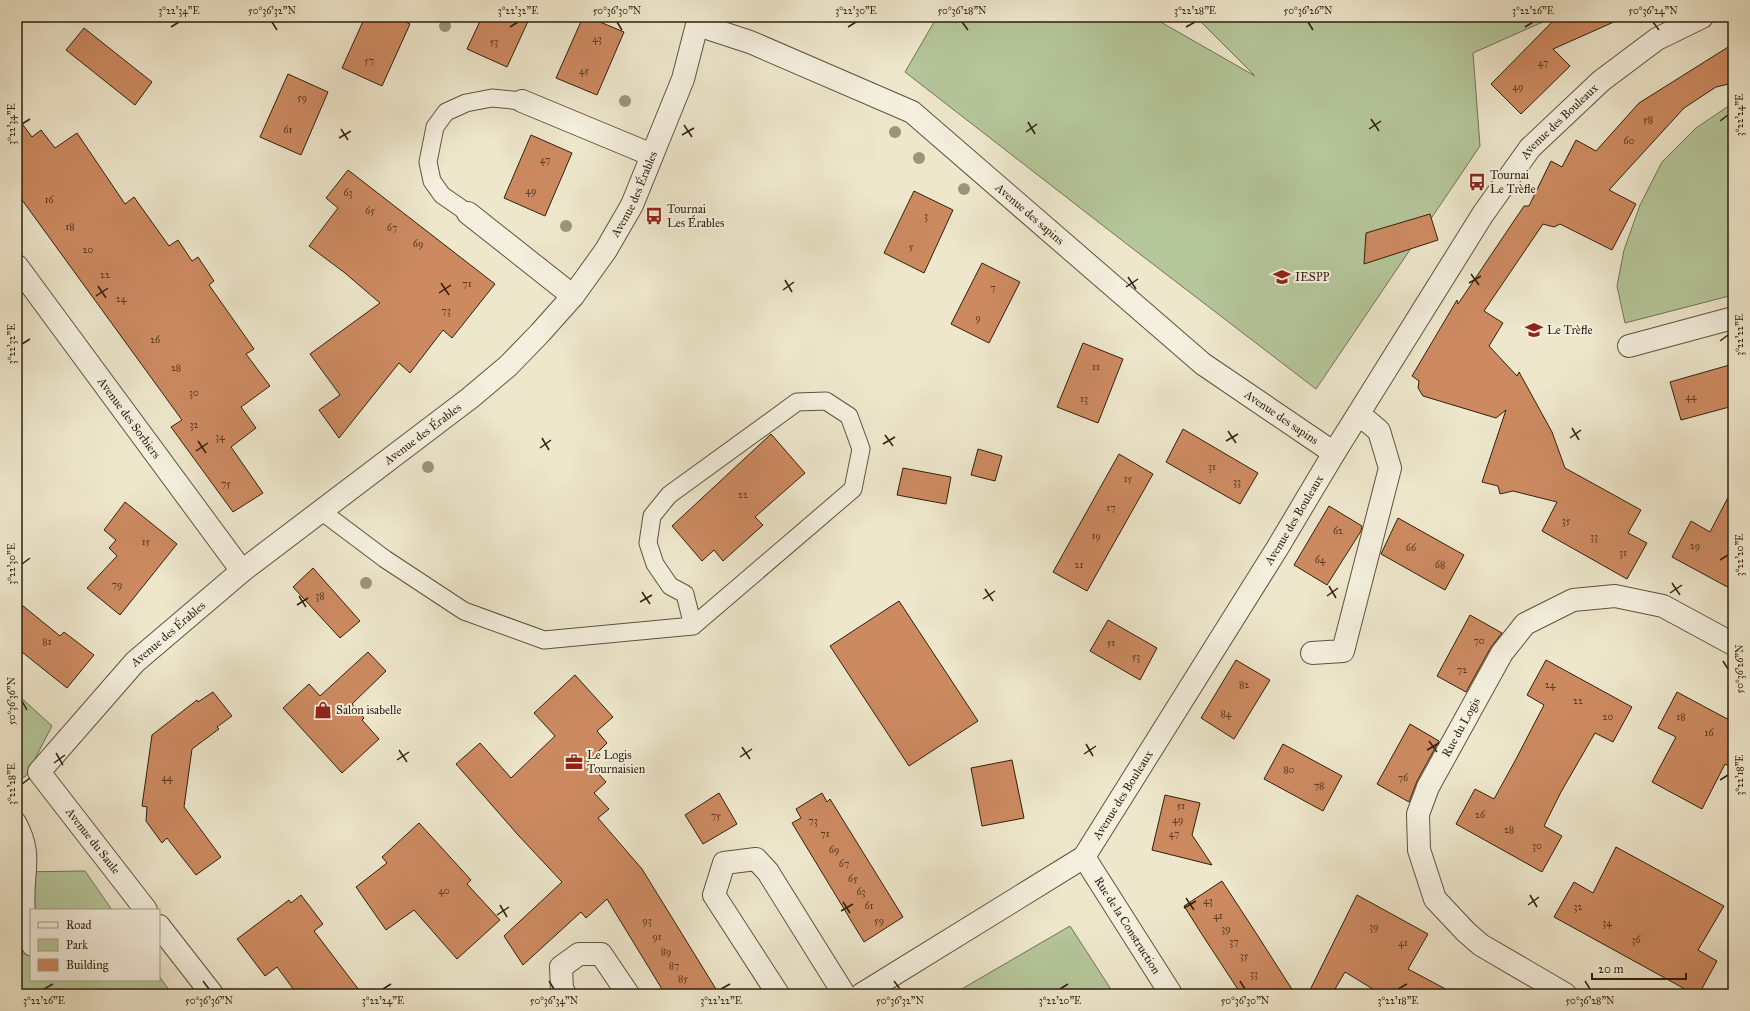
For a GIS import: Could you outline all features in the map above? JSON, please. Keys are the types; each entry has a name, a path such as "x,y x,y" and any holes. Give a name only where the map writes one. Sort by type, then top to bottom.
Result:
{"street":[{"name":"Avenue des Bouleaux","path":"862,994 1084,857 1278,547 1334,453 1483,214 1530,148 1601,80 1657,39 1702,17"},
{"name":"Avenue des Érables","path":"39,772 135,662 242,571 470,398 508,366 573,296 606,250 632,205 683,80 698,21"},
{"name":"Avenue des sapins","path":"698,21 912,112 1203,364 1334,453"},
{"path":"522,101 652,154"},
{"path":"468,213 573,296"},
{"name":"Avenue des Sorbiers","path":"17,266 242,571"},
{"path":"1629,346 1733,318"},
{"path":"1312,653 1343,651 1390,468 1379,431 1359,414"},
{"name":"Rue du Logis","path":"1565,994 1481,945 1466,932 1435,899 1419,850 1418,814 1428,787 1502,653 1525,624 1573,600 1615,596 1663,606 1733,644"},
{"name":"Avenue du Saule","path":"39,772 145,909"},
{"name":"Rue de la Construction","path":"1084,857 1171,994"},
{"path":"778,994 714,895 724,863 756,859 768,872 844,994"},
{"path":"160,927 212,994"},
{"path":"565,994 562,989 561,967 579,954 601,954 628,994"}],"lane":[{"path":"468,213 442,195 432,181 428,162 435,127 446,112 466,103 492,98 522,101"},
{"path":"321,511 385,559 464,611 544,640 693,626 853,489 862,449 849,416 826,401 797,402 669,494 652,516 648,543 656,564 670,586 685,594 693,626"},
{"path":"17,821 25,836 29,858 26,901 30,944"}],"green space":[{"name":"IESPP","path":"937,17 1152,17 1255,76 1196,17 1554,17 1473,53 1480,146 1316,389 905,72"},
{"path":"1733,103 1733,295 1625,323 1617,286 1624,250 1640,205 1662,162 1696,128"},
{"path":"17,694 52,726 26,776 17,781"},
{"path":"85,871 111,909 30,909 30,981 160,981 160,977 172,994 17,994 17,872"},
{"path":"1070,926 1114,994 953,994"}],"building":[{"path":"365,17 396,17 410,24 382,86 342,68"},
{"path":"482,17 530,17 507,67 467,49"},
{"path":"583,17 588,17 624,32 597,95 556,78"},
{"path":"1557,17 1625,17 1553,49 1570,66 1521,114 1491,84"},
{"path":"84,28 152,82 135,105 66,50"},
{"path":"1733,44 1733,83 1716,87 1684,108 1609,190 1636,204 1612,250 1560,224 1554,227 1543,224 1484,311 1503,323 1489,346 1517,376 1519,372 1552,432 1565,468 1641,510 1628,533 1647,543 1627,579 1542,531 1557,502 1513,491 1500,494 1498,486 1482,482 1506,410 1496,418 1423,396 1418,388 1419,381 1412,376 1457,300 1458,304 1524,206 1529,206 1551,161 1562,167 1576,140 1596,151 1639,103"},
{"path":"288,74 328,92 301,155 260,137"},
{"path":"17,117 32,137 41,130 55,148 77,133 125,204 134,197 169,246 178,240 192,261 198,257 214,281 209,285 254,349 246,354 270,386 241,407 256,428 231,447 263,493 233,512 171,427 182,420 17,193"},
{"path":"531,135 572,153 545,216 504,198"},
{"path":"348,170 495,284 452,338 443,330 410,373 399,363 339,438 319,410 340,395 310,354 380,303 345,273 309,246 338,208 326,198"},
{"path":"914,191 953,210 924,273 884,253"},
{"path":"1430,214 1438,240 1364,264 1366,233"},
{"path":"982,263 1020,282 989,343 951,324"},
{"path":"1083,343 1123,359 1098,423 1057,407"},
{"path":"1733,364 1733,406 1681,420 1670,382"},
{"path":"1183,429 1258,473 1240,504 1166,462"},
{"path":"771,434 805,473 755,517 763,525 723,561 714,550 702,561 672,526"},
{"path":"978,449 1002,456 995,481 971,475"},
{"path":"1119,454 1153,474 1087,591 1053,572"},
{"path":"903,468 951,477 946,504 897,495"},
{"path":"1733,488 1733,590 1672,557 1691,521 1710,532"},
{"path":"125,502 177,544 120,615 87,588 117,556 109,548 116,540 104,530"},
{"path":"1329,506 1362,526 1361,531 1327,585 1294,565"},
{"path":"1398,518 1464,555 1445,590 1381,554"},
{"path":"313,568 360,621 340,638 293,587"},
{"path":"17,601 60,636 64,632 94,655 67,688 17,648"},
{"path":"899,601 978,721 909,766 830,646"},
{"path":"1470,615 1502,633 1491,647 1466,692 1437,676"},
{"path":"1108,620 1157,648 1140,680 1090,651"},
{"path":"368,652 386,671 352,704 364,718 362,720 379,739 342,773 283,708 309,684 320,696"},
{"path":"1236,660 1270,680 1234,739 1201,718"},
{"path":"1546,660 1632,707 1613,742 1595,733 1561,792 1544,826 1562,836 1542,872 1456,824 1475,789 1494,799 1515,761 1544,705 1527,695"},
{"path":"575,675 613,717 597,731 607,743 588,762 606,782 594,793 609,809 598,818 642,869 719,994 665,994 607,899 586,918 581,912 523,965 504,936 562,882 518,835 456,764 480,743 511,778 555,736 534,713"},
{"path":"213,692 232,716 217,727 219,729 192,749 184,807 221,857 196,875 167,838 162,843 146,821 147,807 142,806 152,735 197,700 198,702"},
{"path":"1677,692 1733,722 1733,768 1725,764 1702,809 1652,782 1676,737 1658,728"},
{"path":"1410,724 1439,741 1417,781 1409,802 1377,784"},
{"path":"1283,744 1342,776 1323,811 1264,779"},
{"path":"1012,760 1024,818 982,826 971,768"},
{"path":"719,793 737,824 703,844 685,815"},
{"path":"822,793 827,802 830,799 903,917 864,942 792,823 801,818 796,809"},
{"path":"1165,795 1200,803 1192,835 1212,865 1152,850"},
{"path":"419,823 471,880 467,884 500,920 457,959 414,910 386,930 356,887 387,863 382,857"},
{"path":"1616,847 1724,906 1698,950 1717,961 1699,994 1694,994 1554,917 1574,882 1593,893"},
{"path":"1222,881 1295,994 1241,994 1203,936 1184,906"},
{"path":"301,895 323,924 314,931 362,994 297,994 277,967 265,976 237,939 289,900 291,903"},
{"path":"1357,895 1428,934 1408,969 1455,994 1381,994 1345,972 1332,994 1308,994"}],"place":[{"name":"Tournai Le Trèfle","path":"1477,182"},
{"name":"Tournai Les Érables","path":"654,216"},
{"name":"IESPP","path":"1282,277"},
{"name":"Le Trèfle","path":"1534,330"},
{"name":"Salon isabelle","path":"323,710"},
{"name":"Le Logis Tournaisien","path":"574,762"}]}
